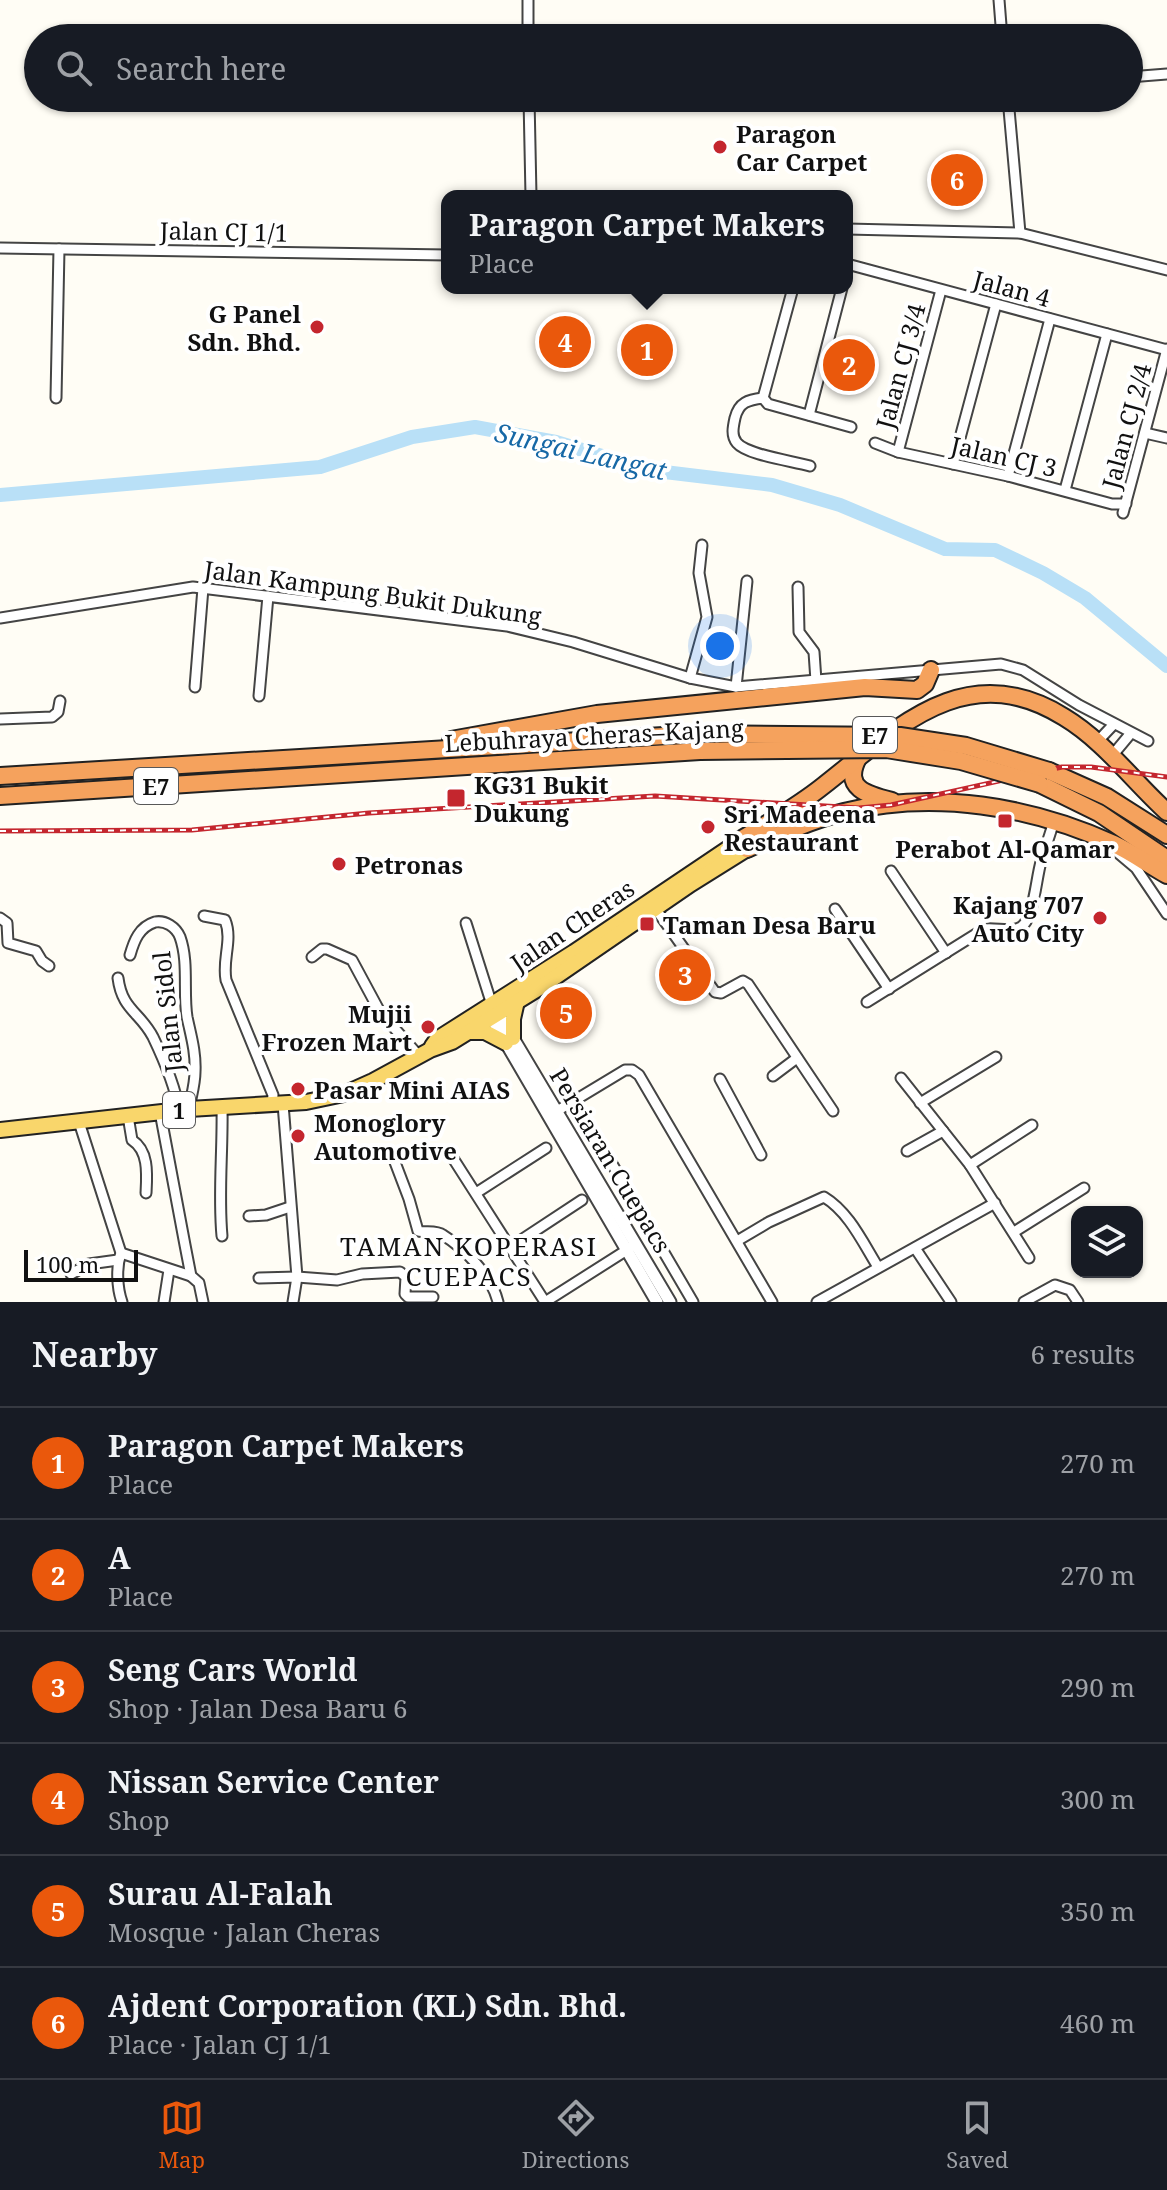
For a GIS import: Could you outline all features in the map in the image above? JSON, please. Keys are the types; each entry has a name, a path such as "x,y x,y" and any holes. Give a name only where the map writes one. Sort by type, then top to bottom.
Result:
{"highway":[{"path":"375,753 597,714 865,687 917,690 925,684 931,670"},
{"path":"744,844 923,710 955,697 991,693 1017,696 1041,704 1067,719 1097,742 1167,812"},
{"name":"Lebuhraya Cheras–Kajang","path":"3,776 697,734 900,736 966,746 1045,778 1107,797 1167,835"},
{"name":"Lebuhraya Cheras–Kajang","path":"3,796 700,751 886,749 1045,778 1167,859"},
{"path":"859,756 853,766 856,786 865,794 897,803"},
{"path":"823,786 842,784 848,789 844,812"},
{"path":"744,844 844,812 897,803 947,802 997,807 1054,821 1132,853 1167,875"}],"main road":[{"name":"Jalan Cheras","path":"424,1053 437,1039 517,1001 744,844"},
{"name":"Jalan Cheras","path":"0,1130 160,1112 306,1102 344,1094 442,1047 466,1032 744,844"},
{"path":"466,1032 485,1032 510,1040 517,1001"}],"street":[{"path":"528,0 528,24"},
{"path":"999,0 1001,24"},
{"path":"1143,76 1167,74"},
{"path":"529,112 531,190"},
{"path":"1009,112 1020,233"},
{"path":"853,229 1020,233 1167,270"},
{"name":"Jalan CJ 1/1","path":"0,248 441,255"},
{"path":"56,398 59,249"},
{"name":"Jalan 4","path":"853,266 1167,350"},
{"name":"Jalan CJ 3/4","path":"898,452 941,290"},
{"path":"763,398 791,294"},
{"path":"809,415 840,294"},
{"path":"953,464 996,304"},
{"path":"1008,476 1050,319"},
{"path":"1065,490 1107,334"},
{"name":"Jalan CJ 2/4","path":"1124,508 1167,350"},
{"path":"763,398 768,404 851,427"},
{"path":"763,398 741,404 732,432 735,441 744,448 810,466"},
{"path":"1145,433 1167,438"},
{"name":"Jalan CJ 3","path":"875,443 898,452 1065,490 1124,508"},
{"path":"690,678 707,617 699,573 702,545"},
{"path":"736,687 747,581"},
{"name":"Jalan Kampung Bukit Dukung","path":"0,618 193,587 507,626 573,642 690,678 736,687 1001,664 1023,670 1148,741"},
{"path":"798,587 799,632 814,652 816,681"},
{"path":"195,687 203,588"},
{"path":"259,696 268,596"},
{"path":"0,719 52,717 58,712 60,701"},
{"path":"1097,742 1114,724"},
{"path":"1111,757 1131,733"},
{"path":"867,1002 984,929 1017,929 1024,926 1031,911 1041,861 1054,821"},
{"path":"1097,837 1136,868 1167,914"},
{"path":"891,871 946,953"},
{"path":"655,908 715,992 721,993 743,981 833,1111"},
{"path":"835,909 889,989"},
{"path":"204,916 227,923 226,980 277,1104 297,1277 293,1302"},
{"path":"0,918 7,923 8,943 36,951 49,966"},
{"name":"Jalan Sidol","path":"130,955 139,933 153,923 164,922 180,935 187,1018 195,1044 195,1074 184,1110"},
{"path":"466,923 494,1012"},
{"path":"312,957 327,949 352,960 380,1012 424,1053"},
{"path":"118,978 124,1003 132,1008 153,1037 184,1110"},
{"name":"Persiaran Cuepacs","path":"494,1012 632,1247 670,1302"},
{"name":"Persiaran Cuepacs","path":"510,1040 557,1111 632,1247 657,1302"},
{"path":"920,1103 996,1057"},
{"path":"773,1076 797,1058"},
{"path":"557,1111 625,1070 639,1075 772,1302"},
{"path":"901,1078 970,1165 1029,1258"},
{"path":"720,1079 761,1155"},
{"path":"574,1099 693,1302"},
{"path":"222,1107 223,1154 219,1203 222,1236"},
{"path":"160,1112 191,1276"},
{"path":"128,1116 132,1140 139,1145 147,1166 146,1193"},
{"path":"79,1122 120,1256 119,1294 122,1302"},
{"path":"970,1165 1032,1125"},
{"path":"907,1151 943,1131"},
{"path":"476,1193 546,1148"},
{"path":"449,1152 545,1302 632,1247"},
{"path":"393,1157 418,1231 443,1235 463,1249 492,1285 498,1302"},
{"path":"1014,1232 1084,1188"},
{"path":"737,1241 769,1222 824,1197 833,1202 854,1228 878,1267"},
{"path":"509,1248 582,1200"},
{"path":"819,1302 995,1203"},
{"path":"249,1216 266,1215 290,1207"},
{"path":"915,1248 951,1302"},
{"path":"71,1274 89,1264 120,1256 191,1276 199,1283 203,1302"},
{"path":"164,1302 169,1270"},
{"path":"259,1278 337,1280 362,1274 400,1272 406,1277 405,1294 408,1297 433,1297"},
{"path":"1024,1302 1046,1288 1062,1286 1070,1290 1078,1302"}],"waterway":[{"name":"Sungai Langat","path":"0,495 320,467 412,437 475,427 556,442 648,470 772,485 840,505 945,549 995,550 1085,598 1167,666"}],"railway":[{"path":"0,831 192,830 369,813 655,796 859,808 891,805 1062,767 1091,767 1167,777"}],"place":[{"name":"Paragon Car Carpet","path":"720,147"},
{"name":"Ajdent Corporation (KL) Sdn. Bhd.","path":"957,180"},
{"name":"G Panel Sdn. Bhd.","path":"317,327"},
{"name":"Nissan Service Center","path":"565,342"},
{"name":"Paragon Carpet Makers","path":"647,350"},
{"name":"A","path":"849,365"},
{"name":"KG31 Bukit Dukung","path":"456,798"},
{"name":"Perabot Al-Qamar","path":"1005,821"},
{"name":"Sri Madeena Restaurant","path":"708,827"},
{"name":"Petronas","path":"339,864"},
{"name":"Kajang 707 Auto City","path":"1100,918"},
{"name":"Taman Desa Baru","path":"647,924"},
{"name":"Seng Cars World","path":"685,975"},
{"name":"Surau Al-Falah","path":"566,1013"},
{"name":"Mujii Frozen Mart","path":"428,1027"},
{"name":"Pasar Mini AIAS","path":"298,1089"},
{"name":"Monoglory Automotive","path":"298,1136"}],"district":[{"name":"TAMAN KOPERASI CUEPACS","path":"469,1261"}]}
